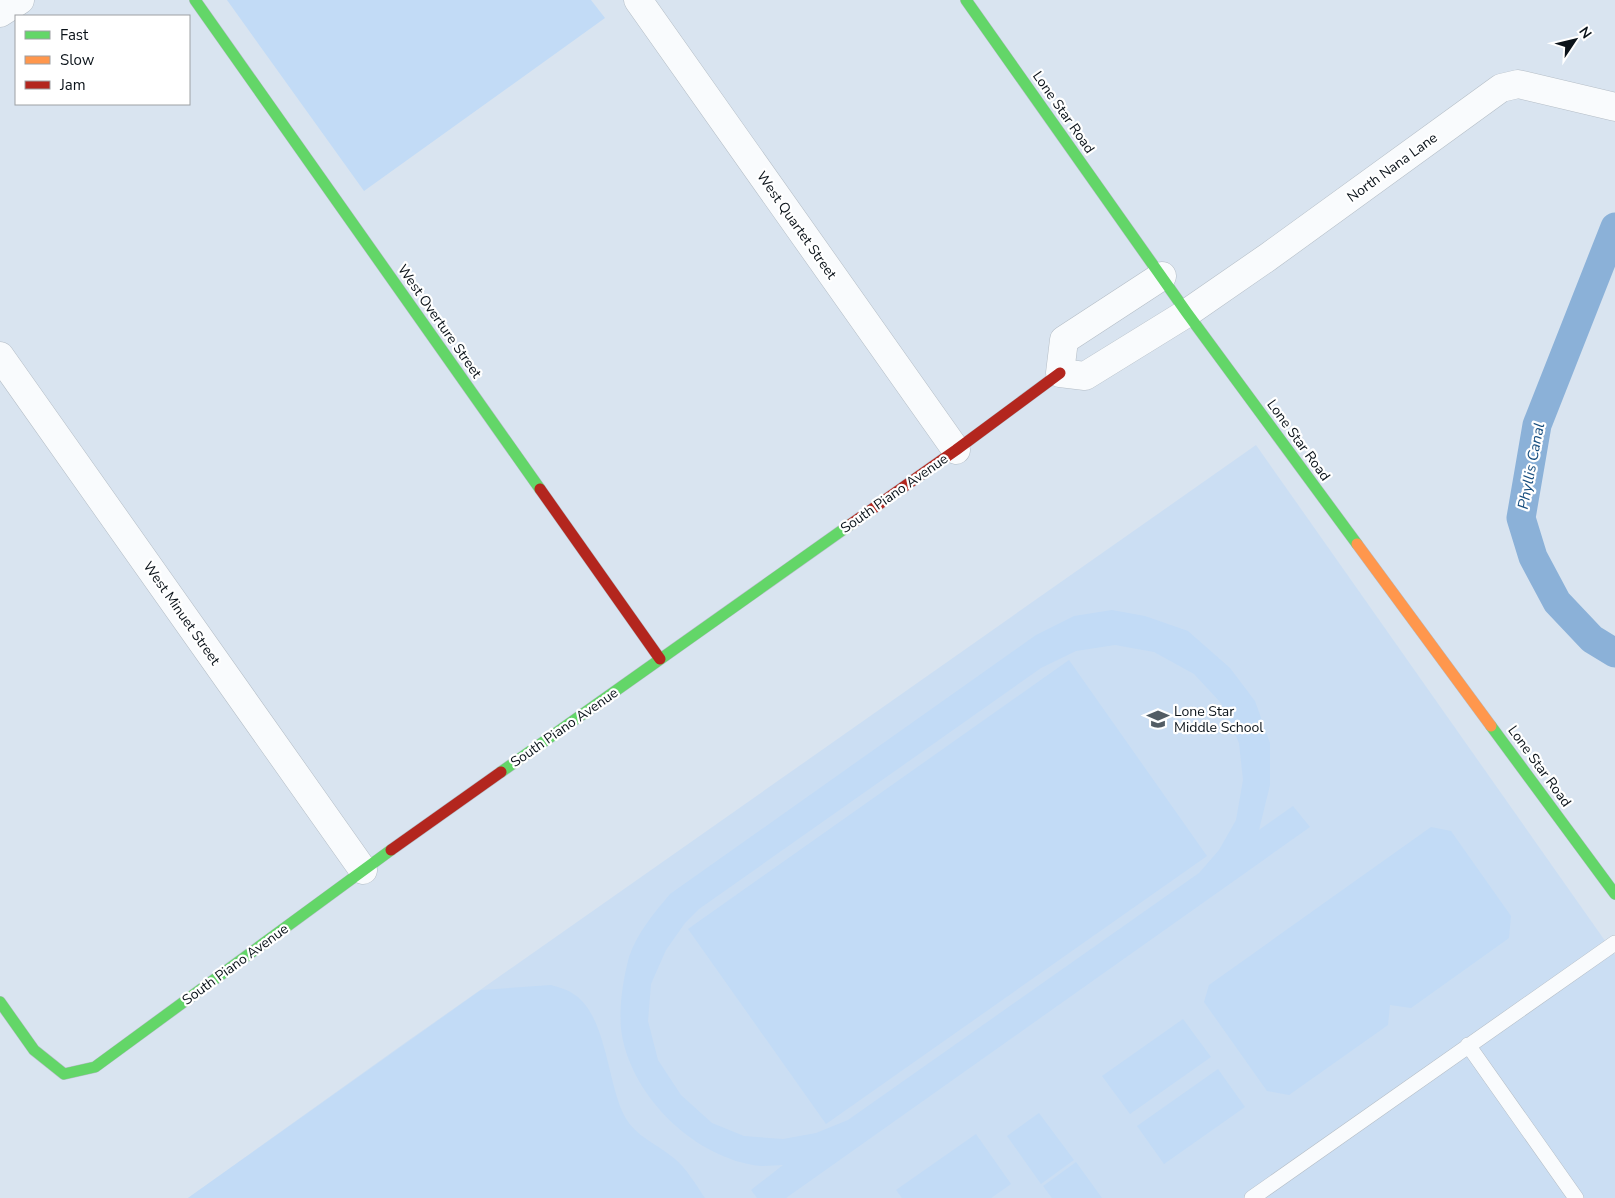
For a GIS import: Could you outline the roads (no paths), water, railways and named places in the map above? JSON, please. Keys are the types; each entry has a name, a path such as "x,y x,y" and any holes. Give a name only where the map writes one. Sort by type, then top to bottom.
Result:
{"street":[{"path":"0,13 20,0"},
{"name":"West Overture Street","path":"195,0 660,659"},
{"name":"West Quartet Street","path":"638,0 956,450"},
{"name":"Lone Star Road","path":"966,0 1187,313 1615,894"},
{"name":"North Nana Lane","path":"1187,313 1501,88 1518,84 1615,107"},
{"path":"1162,276 1064,340 1060,373 1084,376 1187,313"},
{"name":"West Minuet Street","path":"0,356 363,870"},
{"name":"South Piano Avenue","path":"0,1002 34,1050 64,1074 95,1067 363,870 956,450 1060,373"}],"lane":[{"path":"1252,1198 1615,943"},
{"path":"1468,1045 1576,1198"}],"waterway":[{"name":"Phyllis Canal","path":"1615,227 1537,425 1521,518 1533,557 1557,602 1592,639 1615,653"}],"place":[{"name":"Lone Star Middle School","path":"1158,719"}]}
